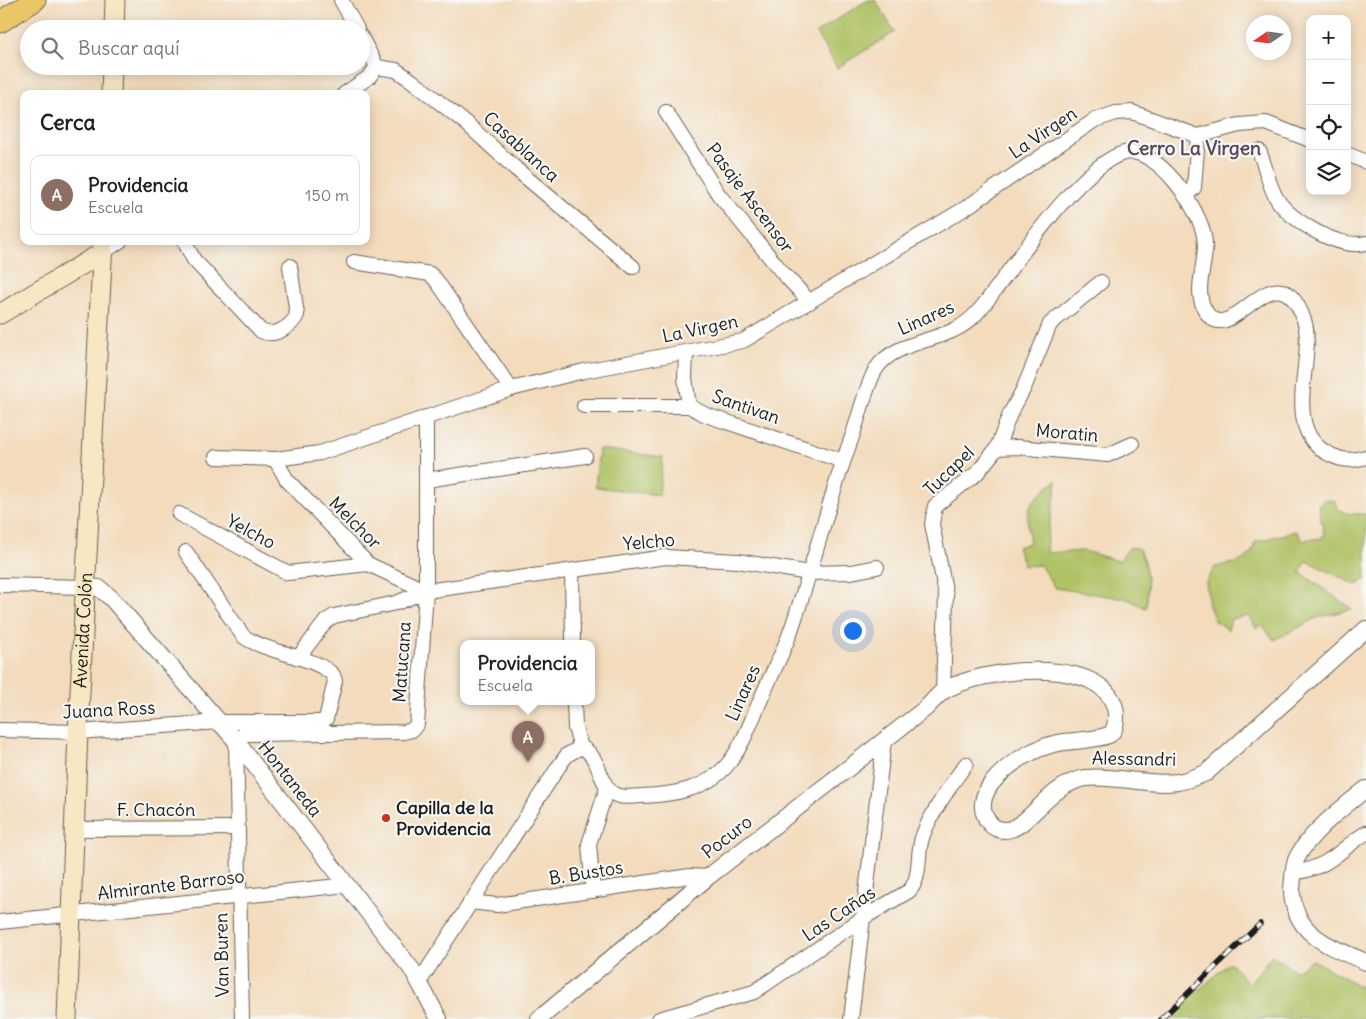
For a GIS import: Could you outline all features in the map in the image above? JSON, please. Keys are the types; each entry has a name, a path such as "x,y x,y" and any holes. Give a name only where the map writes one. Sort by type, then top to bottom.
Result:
{"main road":[{"path":"0,22 35,0"},
{"path":"114,20 115,0"},
{"path":"111,90 112,75"},
{"path":"0,314 103,247"},
{"name":"Avenida Colón","path":"67,1019 78,732 103,247"}],"street":[{"path":"341,0 352,20"},
{"path":"350,90 369,77 377,67 370,54"},
{"name":"Casablanca","path":"377,67 396,70 418,85 467,124 516,169 632,268"},
{"name":"Pasaje Ascensor","path":"666,112 719,195 782,272 810,302"},
{"name":"La Virgen","path":"216,457 275,459 320,453 511,389 584,371 743,341 964,209 1096,120 1116,113 1132,112 1198,136"},
{"path":"1185,196 1194,188 1198,136 1238,125 1266,124 1306,139"},
{"name":"Linares","path":"608,788 614,794 621,797 667,794 703,785 727,766 739,746 790,634 843,461 876,369 889,355 956,329 979,312 1043,224 1098,165 1126,152 1146,156 1170,174 1197,215 1205,238 1205,264 1200,292 1202,303 1209,316 1215,320 1230,319 1264,292 1281,290 1289,295 1304,320 1306,333 1301,392 1306,426 1322,450 1343,460 1354,461 1366,457"},
{"path":"1259,152 1276,197 1287,212 1330,239 1344,244 1366,243"},
{"path":"1351,156 1366,162"},
{"path":"186,245 194,260 261,331 267,334 273,335 294,321 297,315 290,266"},
{"path":"354,262 430,274 441,287 511,389"},
{"name":"Tucapel","path":"943,692 946,595 932,524 936,506 977,473 997,448 1050,324 1101,282"},
{"name":"Santivan","path":"686,353 685,378 689,406 706,415 843,461"},
{"path":"584,406 689,406"},
{"name":"Matucana","path":"236,741 241,736 248,734 380,733 412,730 416,724 426,592 426,417"},
{"name":"Moratin","path":"997,448 1017,447 1108,455 1132,444"},
{"path":"426,480 585,456"},
{"name":"Melchor","path":"275,459 288,480 368,564 426,592"},
{"name":"Yelcho","path":"179,514 288,573 368,564"},
{"path":"186,552 243,636 259,645 298,658"},
{"name":"Yelcho","path":"298,658 326,621 334,616 396,603 426,592 666,557 738,561 809,573 850,572 877,567"},
{"path":"572,571 573,640"},
{"path":"0,585 86,587"},
{"name":"Hontaneda","path":"86,587 99,588 111,598 236,741 420,981 439,1019"},
{"name":"Alessandri","path":"943,692 987,678 1038,670 1056,671 1088,680 1102,688 1115,707 1116,724 1109,735 1063,742 1037,750 1014,762 992,783 987,790 983,803 985,816 992,826 1011,830 1020,826 1058,788 1076,781 1104,777 1177,782 1206,773 1366,629"},
{"name":"Juana Ross","path":"0,730 78,732 220,722 321,722 326,719 335,681 333,675 298,658"},
{"name":"Pocuro","path":"539,1019 708,877 884,741 943,692"},
{"path":"574,705 575,728 581,747 590,751 595,757 608,788 589,844 594,891"},
{"name":"Van Buren","path":"236,741 242,1019"},
{"path":"851,1019 884,741"},
{"path":"420,981 567,754 581,747"},
{"name":"Las Cañas","path":"658,1019 754,992 914,886 922,837 966,764"},
{"path":"1366,789 1308,843 1296,860 1293,873 1293,902 1301,923 1311,934 1366,962"},
{"name":"F. Chacón","path":"74,829 238,828"},
{"path":"1293,873 1316,869 1366,833"},
{"name":"B. Bustos","path":"470,902 497,905 690,876 708,877"},
{"name":"Almirante Barroso","path":"0,922 71,916 347,885"}],"green space":[{"path":"868,0 875,0 895,32 837,68 816,33"},
{"path":"599,449 663,457 659,495 595,487"},
{"path":"1057,480 1046,553 1084,551 1119,561 1130,547 1139,549 1147,578 1146,608 1127,599 1055,588 1040,565 1024,566 1017,547 1030,543 1028,513 1030,506 1040,494"},
{"path":"1325,499 1335,501 1338,510 1350,514 1366,514 1366,579 1356,585 1307,561 1300,572 1352,609 1317,618 1274,640 1262,625 1256,628 1248,616 1231,619 1228,630 1215,621 1209,606 1206,582 1215,567 1235,563 1246,558 1253,549 1255,542 1296,531 1302,540 1322,538 1324,532 1318,505"},
{"path":"1272,955 1295,971 1313,960 1366,990 1366,1019 1167,1019 1230,962 1249,984"}],"railway":[{"path":"1161,1019 1260,924"}],"place":[{"name":"Providencia","path":"528,762"},
{"name":"Capilla de la Providencia","path":"386,818"}],"district":[{"name":"Cerro La Virgen","path":"1194,148"}]}
